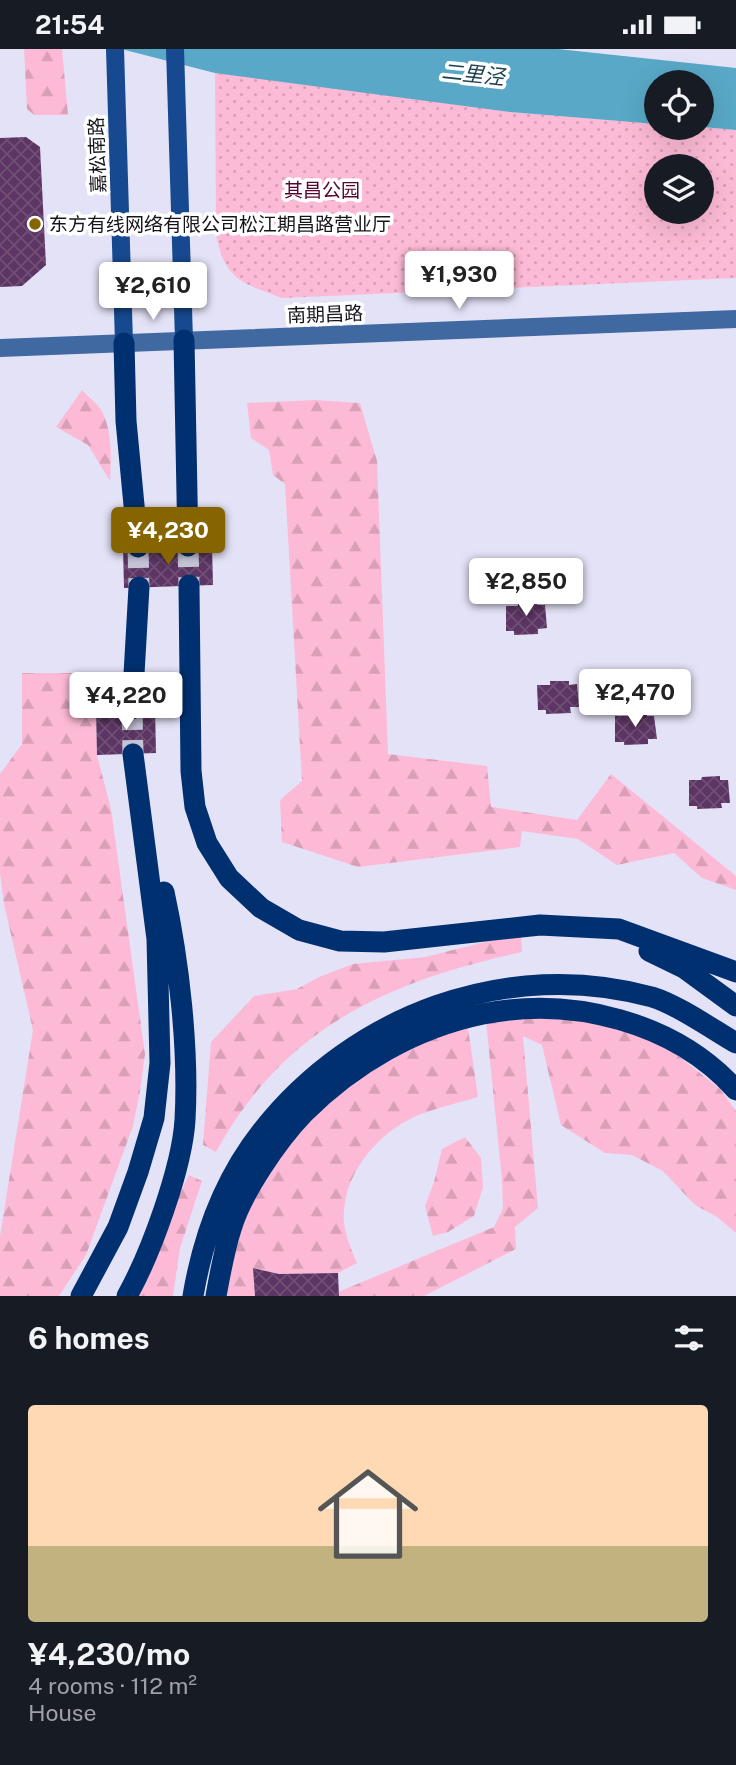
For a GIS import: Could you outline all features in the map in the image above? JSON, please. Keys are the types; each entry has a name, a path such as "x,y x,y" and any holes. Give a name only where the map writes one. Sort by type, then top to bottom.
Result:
{"highway":[{"path":"184,340 188,546"},
{"path":"124,343 126,421 138,547"},
{"path":"189,585 191,771 195,807 207,843 229,878 261,908 299,930 340,941 384,942 540,925 619,929 736,971"},
{"path":"132,709 139,587"},
{"path":"81,1296 118,1227 138,1172 154,1118 160,1063 158,939 133,754 174,939 186,1064 185,1122 166,1199 151,1242 127,1296"},
{"path":"578,926 649,951 684,968 736,1006"},
{"path":"193,1296 198,1265 212,1220 233,1175 261,1132 290,1098 324,1066 360,1041 396,1021 438,1004 480,993 523,985 566,984 654,998 736,1043"},
{"path":"216,1296 232,1226 252,1185 276,1147 303,1114 337,1083 403,1041 484,1014 564,1010 604,1015 644,1027 683,1047 720,1072 736,1090"}],"main road":[{"name":"嘉松南路","path":"115,49 124,343"},
{"path":"176,49 184,340"},
{"name":"南期昌路","path":"0,348 736,319"}],"green space":[{"path":"24,49 62,49 68,115 34,115 27,109"},
{"name":"其昌公园","path":"215,73 309,80 510,112 644,123 644,140 714,140 714,128 736,130 736,278 282,298 237,278 224,262 216,235"},
{"path":"82,390 99,407 107,423 110,481 88,445 56,427"},
{"path":"315,400 360,403 377,461 388,754 487,766 491,807 577,820 611,774 736,876 736,890 702,878 674,853 617,865 578,839 522,831 520,847 358,867 282,842 280,800 302,781 285,484 273,475 269,450 251,438 247,403"},
{"path":"22,673 100,673 96,711 97,755 111,809 145,1054 133,1126 86,1255 59,1296 0,1296 0,1236 33,1030 4,904 0,873 0,774 22,744"},
{"path":"521,936 522,952 428,978 385,995 345,1016 308,1041 274,1072 243,1109 216,1152 203,1145 211,1042 254,996 297,989 353,964 425,957 497,939"},
{"path":"522,1017 598,1020 667,1047 720,1089 736,1111 736,1233 717,1217 695,1205 663,1171 632,1155 605,1153 561,1125 542,1045 523,1036 538,1208 515,1227 516,1249 424,1296 339,1296 338,1292 494,1227 503,1209 502,1180 486,1021"},
{"path":"468,1028 478,1097 424,1113 402,1123 367,1154 351,1181 346,1196 344,1224 357,1263 338,1273 279,1274 254,1268 255,1296 222,1296 239,1224 294,1134 346,1085 383,1062 441,1035"},
{"path":"465,1137 481,1158 483,1187 474,1216 448,1232 433,1236 425,1206 442,1149"},
{"path":"189,1175 202,1181 180,1248 173,1296 137,1296 165,1224"}],"water":[{"name":"二里泾","path":"121,49 558,49 736,68 736,130 714,128 714,70 644,70 644,123 510,112 215,73"}],"building":[{"path":"26,137 40,147 46,265 22,286 0,287 0,138"},
{"path":"212,545 213,585 124,588 123,548"},
{"path":"518,602 545,605 547,628 538,629 538,634 514,635 514,631 506,631 506,606 518,606"},
{"path":"550,681 577,684 579,707 570,707 571,713 546,714 546,710 538,710 537,685 550,685"},
{"path":"155,708 156,753 97,755 96,711"},
{"path":"646,712 647,716 654,716 657,739 648,739 648,744 624,745 624,742 615,742 615,716"},
{"path":"720,776 720,780 728,780 730,803 721,803 722,808 697,809 697,806 689,806 689,780"},
{"path":"253,1268 279,1274 338,1273 339,1296 255,1296"}],"tunnel":[{"path":"188,546 189,585"},
{"path":"138,547 139,587"},
{"path":"132,709 133,754"}],"place":[{"name":"东方有线网络有限公司松江期昌路营业厅","path":"35,224"}]}
